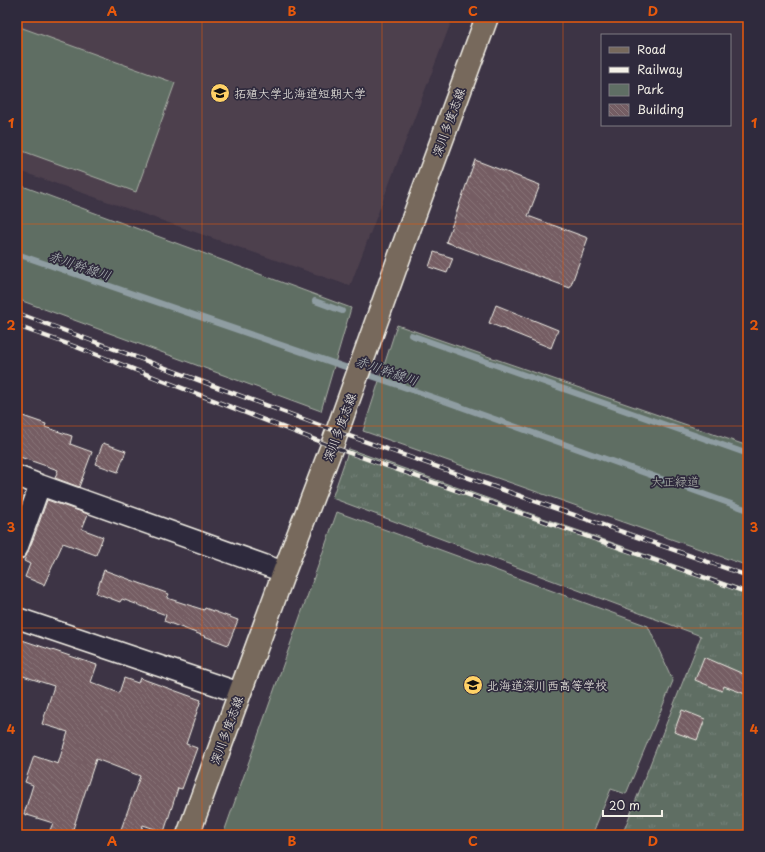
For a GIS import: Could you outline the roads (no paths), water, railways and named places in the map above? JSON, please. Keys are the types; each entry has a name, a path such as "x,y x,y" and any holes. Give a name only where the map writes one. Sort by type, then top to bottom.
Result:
{"main road":[{"name":"深川多度志線","path":"188,835 284,572 335,439 414,216 487,17"}],"street":[{"path":"17,476 284,572"},
{"path":"17,549 40,485"},
{"path":"17,618 240,693"}],"waterway":[{"name":"赤川幹線川","path":"17,254 447,402 748,510"},
{"path":"315,301 342,311"},
{"path":"411,335 748,454"}],"railway":[{"path":"17,313 338,432 748,576"},
{"path":"17,326 79,348 344,451 748,593"}],"place":[{"name":"拓殖大学北海道短期大学","path":"220,93"},
{"name":"北海道深川西高等学校","path":"473,685"}],"park label":[{"name":"大正緑道","path":"675,481"}]}
